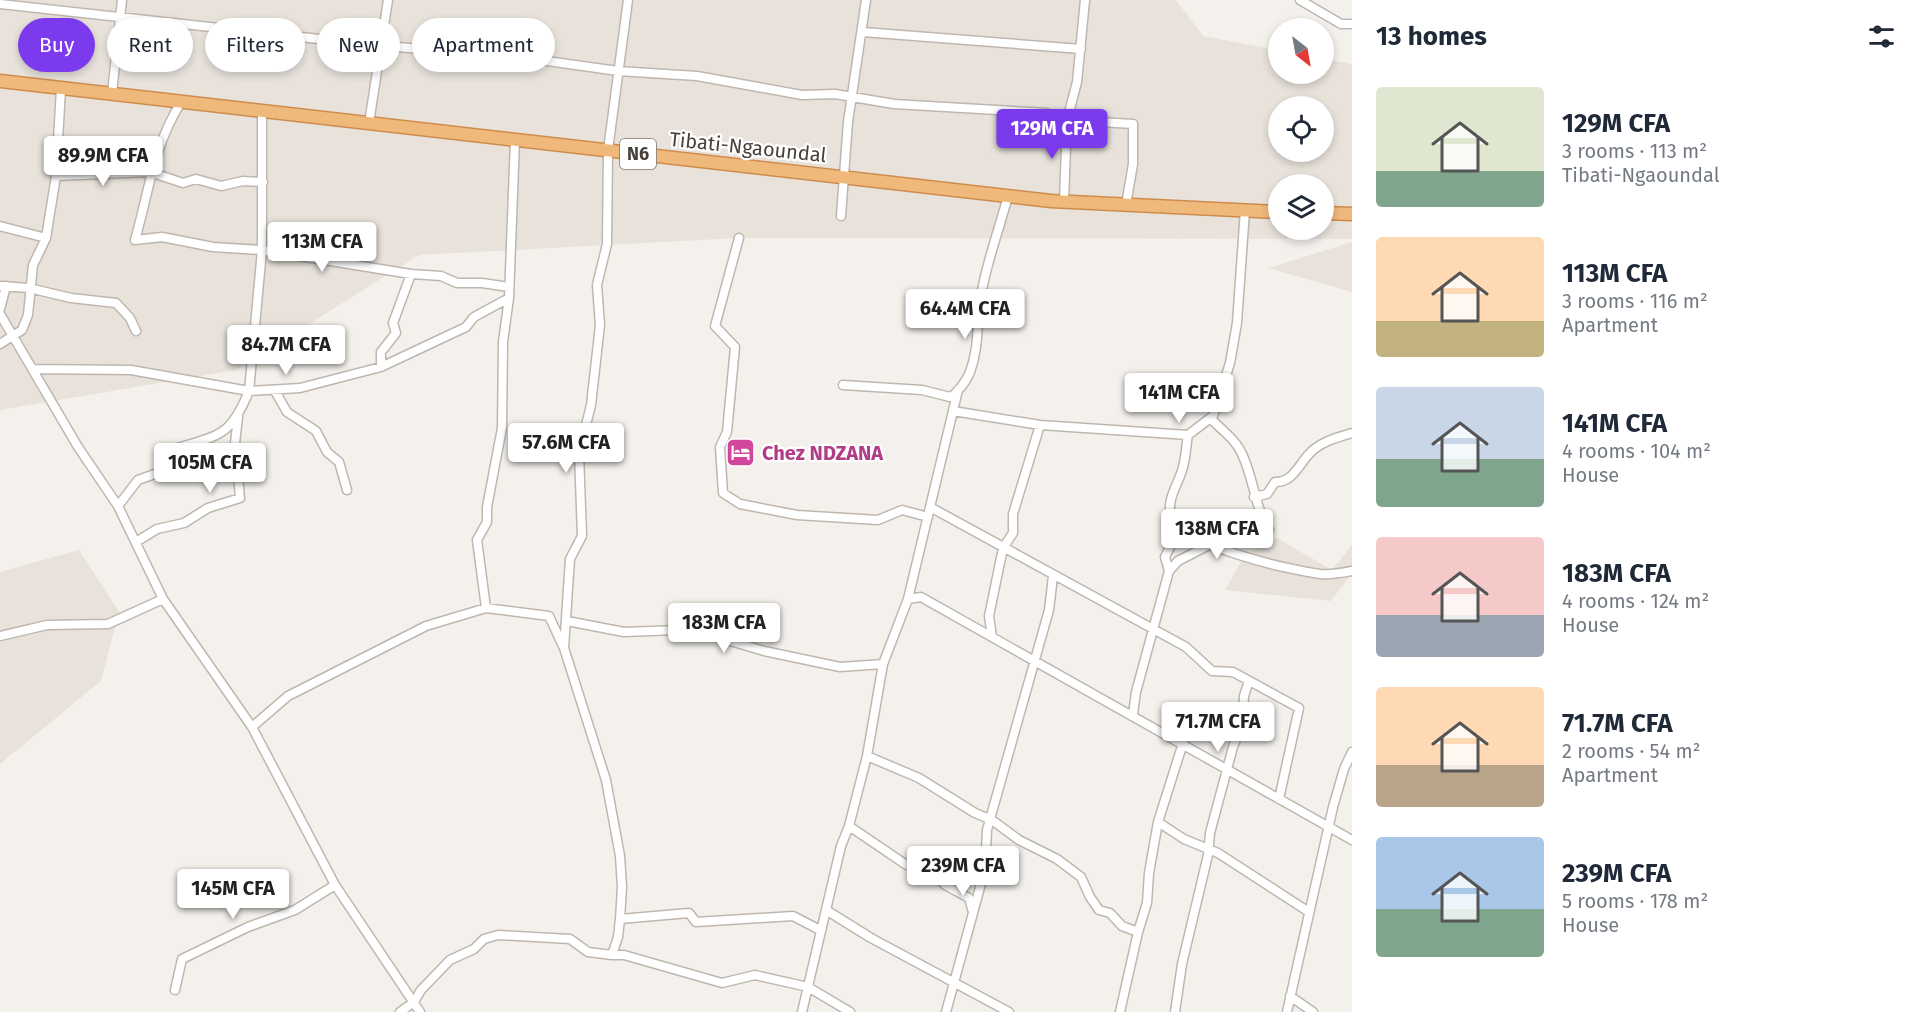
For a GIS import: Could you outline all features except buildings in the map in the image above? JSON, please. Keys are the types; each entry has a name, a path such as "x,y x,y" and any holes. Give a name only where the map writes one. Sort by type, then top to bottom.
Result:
{"highway":[{"name":"Tibati-Ngaoundal","path":"0,81 1008,196 1126,205 1268,211"},
{"path":"1334,213 1352,214"}],"street":[{"path":"0,4 120,18 122,0"},
{"path":"385,18 387,0"},
{"path":"564,648 570,559 582,536 579,453 591,405 600,328 597,285 607,244 608,150 628,0"},
{"path":"841,216 851,97 863,32 866,0"},
{"path":"1064,201 1067,120 1077,82 1085,0"},
{"path":"1300,0 1341,24 1352,24"},
{"path":"193,26 317,39"},
{"path":"863,32 1081,49"},
{"path":"400,47 493,53 618,71 691,75 798,95 830,94 894,104 1036,112 1067,120 1133,124 1133,164 1126,205"},
{"path":"112,93 114,72"},
{"path":"369,123 378,72"},
{"path":"0,344 22,330 28,315 33,265 46,238 56,176 61,88"},
{"path":"181,102 165,128 150,172 145,204 135,240 162,237 213,247 262,250 411,274 441,276 457,283 482,283 509,287"},
{"path":"136,542 157,529 184,523 208,508 240,498 235,443 238,417 249,391 262,250 262,110"},
{"path":"486,608 477,540 488,522 487,507 502,428 503,342 509,298 516,140"},
{"path":"56,176 150,172 183,183 196,179 221,186 243,181 263,182"},
{"path":"843,385 922,390 950,397 958,390 969,374 979,340 979,309 1008,196"},
{"path":"953,411 1040,425 1188,435 1210,420 1219,401 1234,346 1245,210"},
{"path":"0,226 46,238"},
{"path":"739,238 715,326 735,347 727,432 720,447 723,493 740,504 797,515 878,520 902,510 928,517"},
{"path":"381,367 381,352 396,333 393,323 411,274"},
{"path":"136,331 130,318 116,303 71,298 29,288 3,286 0,311 78,447 118,506 163,599 252,727 335,885 420,1012"},
{"path":"33,369 131,370 249,391 275,391 381,367 466,327 474,317 509,298"},
{"path":"802,1012 841,846 849,826 867,756 883,664 908,599 958,390"},
{"path":"275,391 287,412 316,431 327,452 339,462 347,490"},
{"path":"118,506 138,480 177,466 177,448 219,436 238,417"},
{"path":"1210,420 1230,437 1242,455 1258,512 1269,530"},
{"path":"992,637 989,616 1003,548 1013,533 1013,514 1040,425"},
{"path":"1254,497 1267,494 1275,482 1282,482 1290,477 1311,451 1331,440 1352,433"},
{"path":"1188,435 1184,464 1170,511 1180,527 1211,544 1275,566 1298,568 1320,574 1352,571"},
{"path":"930,507 1186,647 1212,671 1233,672 1299,708 1279,799"},
{"path":"1169,571 1166,557 1180,527"},
{"path":"1133,714 1152,630 1169,571 1178,561 1211,544"},
{"path":"946,1012 985,869 985,843 1033,660 1049,609 1053,576"},
{"path":"908,599 921,597 1133,714 1352,840"},
{"path":"0,636 47,625 108,624 163,599"},
{"path":"252,727 288,696 426,626 486,608 549,616 564,648 582,698 606,780 620,856 620,919 618,937 612,955"},
{"path":"567,621 624,632 678,630 687,635 703,633 764,651 840,668 883,664"},
{"path":"1175,1012 1182,964 1210,833 1242,724 1244,696 1249,681"},
{"path":"1120,1012 1147,903 1149,873 1158,822 1183,743"},
{"path":"1287,1012 1329,827 1342,777 1352,752"},
{"path":"867,756 919,778 975,813 992,820 1018,840 1057,859 1081,877 1099,910 1110,913 1122,926 1138,932"},
{"path":"1158,822 1184,839 1208,849 1257,877 1309,912"},
{"path":"849,826 904,864 939,878 945,885 969,898 972,911"},
{"path":"175,990 182,959 248,927 295,910 335,885"},
{"path":"826,910 1009,1012"},
{"path":"620,919 689,913 696,922 793,916 820,930"},
{"path":"400,1012 414,1002 421,990 450,960 474,950 484,939 498,935 570,939 588,952 624,955 722,983 755,975 808,987 850,1012"},
{"path":"1290,996 1313,1012"}],"shaded area":[{"path":"0,0 1176,0 1203,36 1268,48 1268,84 1334,84 1334,61 1352,64 1352,239 1334,239 1334,174 1268,174 1268,239 739,238 419,255 236,370 0,410"},
{"path":"1352,242 1352,292 1268,268"},
{"path":"1277,538 1332,570 1352,545 1352,573 1331,601 1225,590 1245,555"},
{"path":"79,550 119,612 101,681 0,764 0,572"}],"place":[{"name":"Chez NDZANA","path":"741,453"}]}
